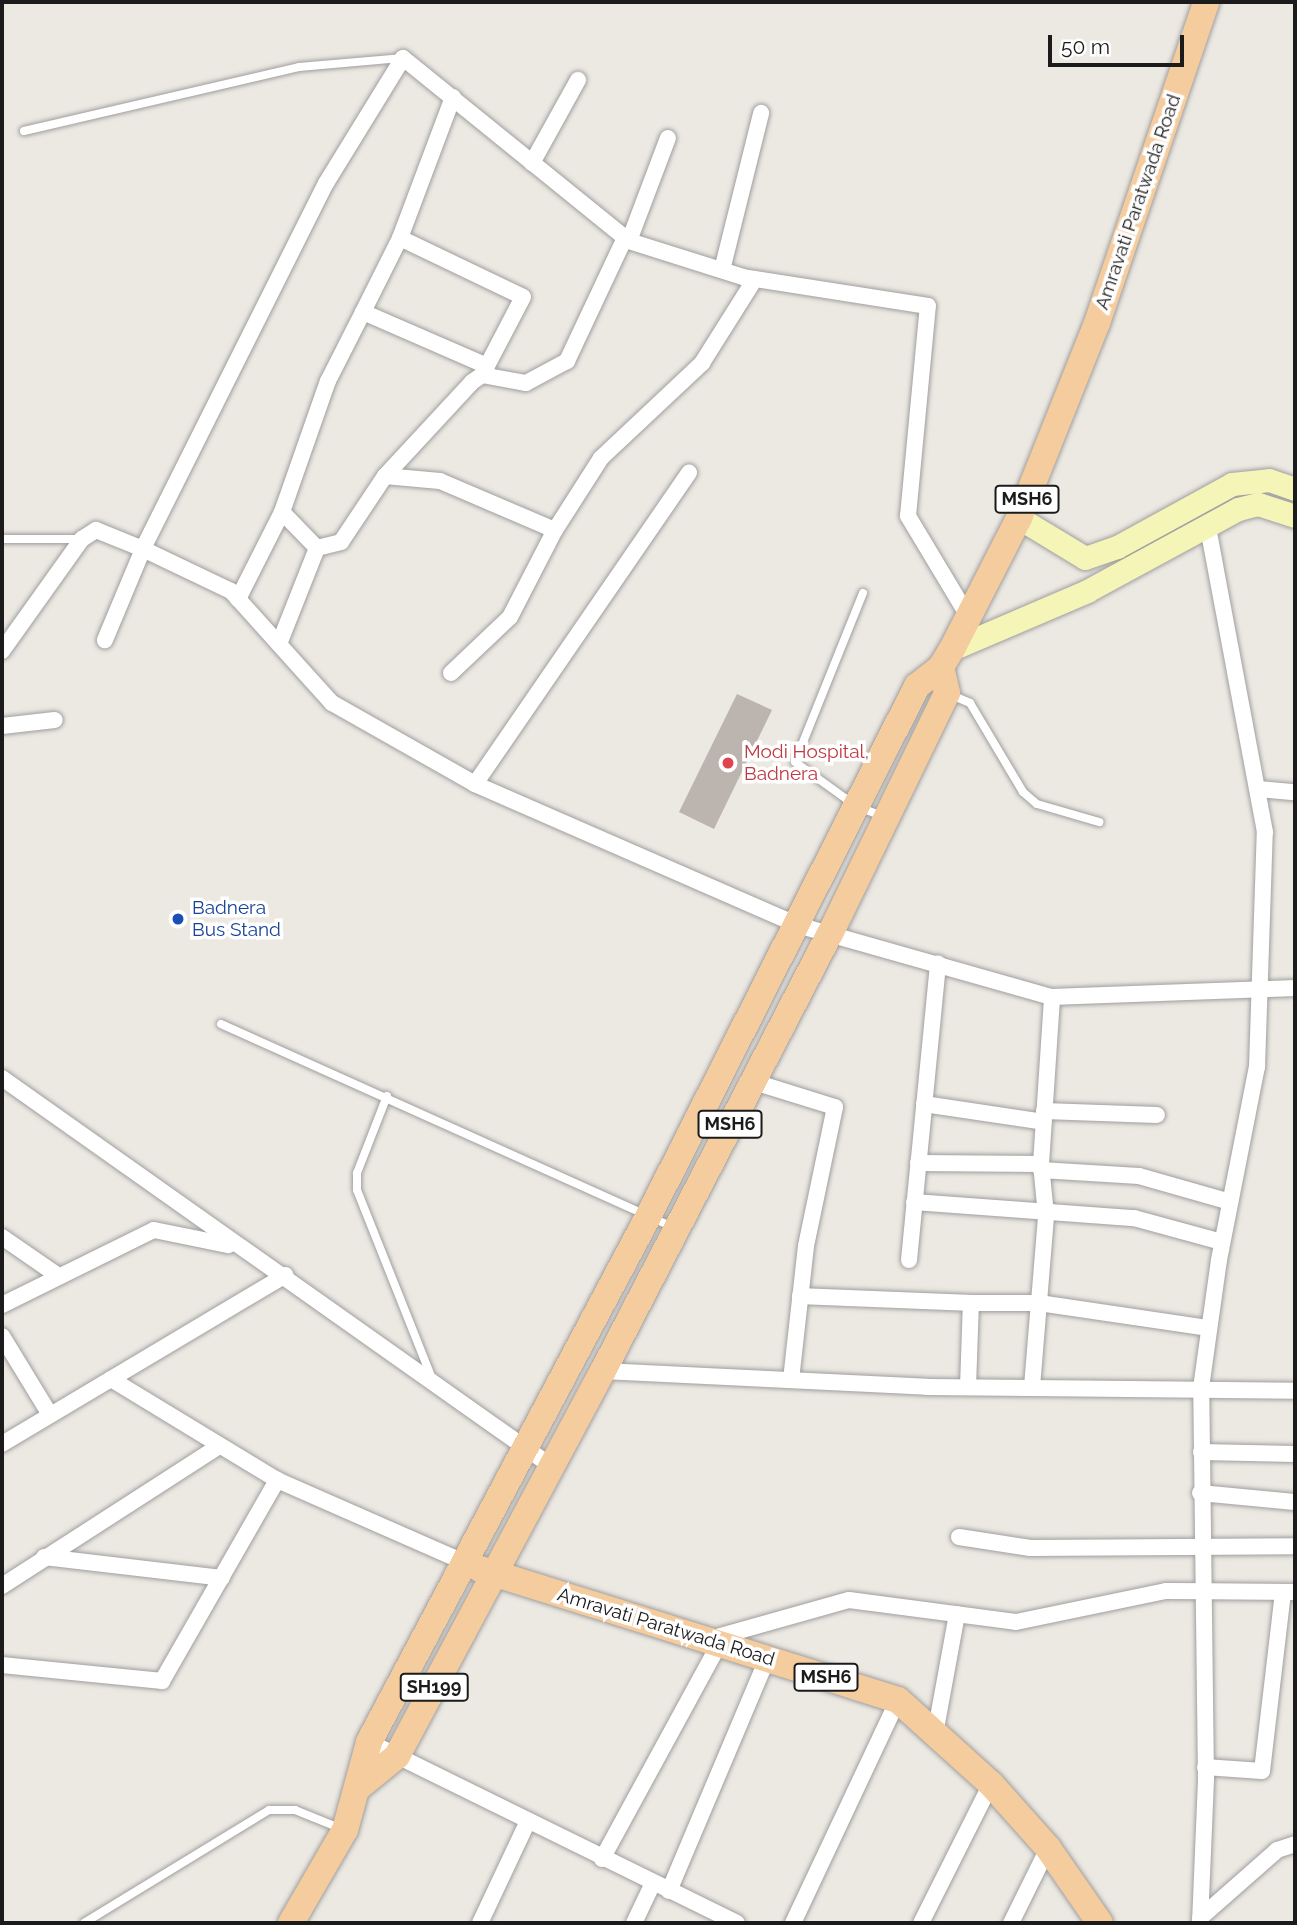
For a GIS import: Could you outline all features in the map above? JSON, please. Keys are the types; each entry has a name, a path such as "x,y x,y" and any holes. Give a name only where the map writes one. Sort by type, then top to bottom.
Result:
{"main road":[{"name":"Amravati Paratwada Road","path":"1019,518 1097,323 1206,2"},
{"name":"MSH6","path":"466,1563 522,1450 649,1215 917,686 946,658 1019,518"},
{"path":"946,658 947,693"},
{"name":"MSH6","path":"495,1575 830,934 947,693"},
{"name":"Amravati Paratwada Road","path":"466,1563 495,1575 898,1700 991,1784 1048,1849 1100,1923"},
{"name":"SH199","path":"291,1923 345,1830 359,1787 369,1742 466,1563"},
{"name":"SH199","path":"359,1787 397,1756 495,1575"}],"street":[{"path":"105,640 143,550 326,183 403,58 627,240 755,279 928,306 908,516 968,616"},
{"path":"531,163 578,80"},
{"path":"238,599 282,512 328,381 400,238 453,97"},
{"path":"722,270 761,113"},
{"path":"363,312 484,371 526,383 567,361 627,240 668,138"},
{"path":"317,548 341,542 385,476 484,371 523,297 400,238"},
{"path":"451,673 510,617 555,530 601,458 702,363 755,279"},
{"path":"475,785 689,473"},
{"path":"385,476 440,481 555,530"},
{"path":"1085,558 1117,547 1232,484 1269,480 1295,489"},
{"path":"946,658 1086,592 1248,505 1295,516"},
{"path":"282,512 317,548"},
{"path":"1019,518 1085,558"},
{"path":"1200,1921 1205,1767 1200,1543 1201,1388 1222,1242 1257,1068 1263,991 1265,832 1208,528"},
{"path":"2,651 82,539 96,530 108,531 231,591 332,704 475,785 797,925 1052,997 1295,988"},
{"path":"279,644 317,548"},
{"path":"1085,558 1086,592"},
{"path":"2,726 55,720"},
{"path":"1258,789 1295,792"},
{"path":"909,1260 938,963"},
{"path":"1032,1387 1046,1215 1041,1167 1052,997"},
{"path":"2,1079 237,1247 286,1275 432,1378 522,1450 551,1466"},
{"path":"751,1081 835,1107 800,1296 790,1379"},
{"path":"924,1104 1044,1116 1157,1115"},
{"path":"918,1163 1041,1167 1139,1176 1230,1202"},
{"path":"914,1202 1046,1215 1135,1218 1222,1242"},
{"path":"2,1305 57,1275 162,1229 237,1247"},
{"path":"2,1237 57,1275"},
{"path":"2,1444 49,1413 286,1275"},
{"path":"800,1296 1039,1303 1209,1328"},
{"path":"968,1387 971,1303"},
{"path":"2,1336 49,1413"},
{"path":"603,1371 968,1387 1295,1391"},
{"path":"111,1378 218,1447 277,1480 466,1563"},
{"path":"2,1586 218,1447"},
{"path":"1200,1452 1295,1454"},
{"path":"2,1665 162,1681 277,1480"},
{"path":"1200,1493 1295,1502"},
{"path":"959,1537 1030,1548 1200,1543 1295,1546"},
{"path":"44,1557 222,1578"},
{"path":"602,1859 713,1642 849,1600 1028,1621 1151,1593 1289,1592 1262,1771 1205,1767"},
{"path":"935,1734 957,1614"},
{"path":"669,1891 767,1659"},
{"path":"793,1923 898,1700"},
{"path":"369,1742 730,1922"},
{"path":"921,1923 991,1784"},
{"path":"480,1923 527,1823"},
{"path":"1200,1921 1277,1850 1295,1844"},
{"path":"1010,1923 1048,1849"},
{"path":"634,1923 653,1883"}],"lane":[{"path":"24,131 299,67 403,58"},
{"path":"2,539 82,539"},
{"path":"863,593 795,762 856,806 886,818"},
{"path":"917,686 947,693 970,703 1016,780 1037,804 1098,822"},
{"path":"221,1024 676,1228"},
{"path":"387,1097 358,1173 357,1190 432,1378"},
{"path":"84,1923 269,1810 295,1810 345,1830"}],"building":[{"path":"737,694 772,710 714,829 679,812"}],"place":[{"name":"Modi Hospital, Badnera","path":"728,763"},
{"name":"Badnera Bus Stand","path":"178,919"}]}
